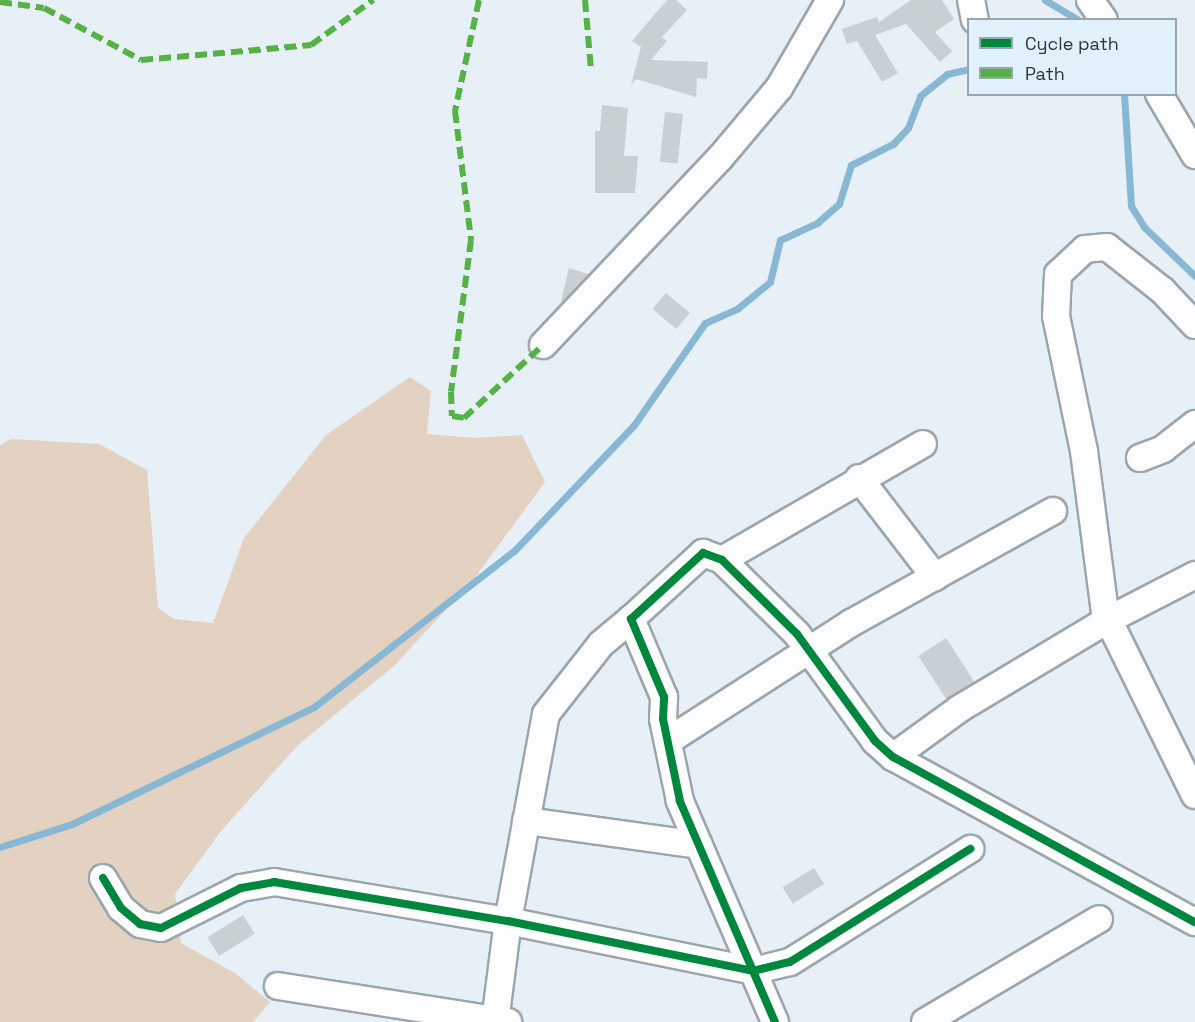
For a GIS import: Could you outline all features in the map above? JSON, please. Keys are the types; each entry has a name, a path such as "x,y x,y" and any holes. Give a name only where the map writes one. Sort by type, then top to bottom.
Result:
{"street":[{"path":"543,345 720,158 779,88 830,0"},
{"path":"971,0 975,18"},
{"path":"1090,0 1103,18"},
{"path":"1160,96 1195,155"},
{"path":"1195,325 1163,291 1107,247 1085,249 1058,274 1056,316 1084,451 1108,620 1195,795"},
{"path":"1140,458 1162,449 1195,424"},
{"path":"722,560 859,478 923,444"},
{"path":"859,478 935,578"},
{"path":"668,741 809,650 1053,511"},
{"path":"278,986 499,1021 508,921 546,714 601,644 632,619 696,556 714,554 809,650 875,741 893,757 1195,922"},
{"path":"893,757 959,710 1108,620 1195,575"},
{"path":"632,619 664,697 668,741 680,801 776,1022"},
{"path":"526,821 698,844"},
{"path":"103,878 121,908 140,924 161,928 241,888 274,882 508,921 753,971 790,962 970,849"},
{"path":"925,1022 1099,919"}],"shaded area":[{"path":"410,377 431,391 427,434 473,438 522,435 545,482 474,579 395,665 298,745 221,831 175,894 181,943 235,973 270,1002 253,1022 0,1022 0,445 11,439 99,444 147,470 158,608 174,619 213,623 244,538 326,435"}],"building":[{"path":"667,0 676,0 687,10 662,37 667,41 651,60 708,62 707,79 697,78 696,97 636,79 631,85 641,47 632,41"},
{"path":"911,0 942,0 954,19 935,32 952,51 940,62 906,24 875,35 898,73 882,82 857,41 847,44 842,29 877,17 879,22"},
{"path":"602,105 628,108 624,156 638,156 635,193 595,193 595,131 600,131"},
{"path":"665,112 683,114 678,164 660,162"},
{"path":"569,268 589,274 563,302 561,301"},
{"path":"666,293 690,313 676,329 653,309"},
{"path":"946,638 975,682 947,700 918,656"},
{"path":"814,868 824,884 793,904 783,888"},
{"path":"243,915 255,934 219,956 207,937"}],"waterway":[{"path":"1045,0 1075,18"},
{"path":"0,847 72,824 314,707 514,551 634,425 705,323 738,308 770,282 780,240 817,223 839,204 851,165 893,144 908,128 920,96 947,74 967,69"},
{"path":"1124,96 1131,206 1144,227 1195,276"}],"marked path":[{"path":"0,2 44,8 141,60 311,45 373,0"},
{"path":"479,0 455,111 471,240 451,392 452,416 464,418 543,345"},
{"path":"585,0 591,70"}],"cycle path":[{"path":"775,1022 680,801 663,719 664,697 631,619 703,553 722,560 797,634 875,741 893,757 1195,922"},
{"path":"103,878 121,908 140,924 161,928 241,888 274,882 508,921 753,971 790,962 970,849"}]}
